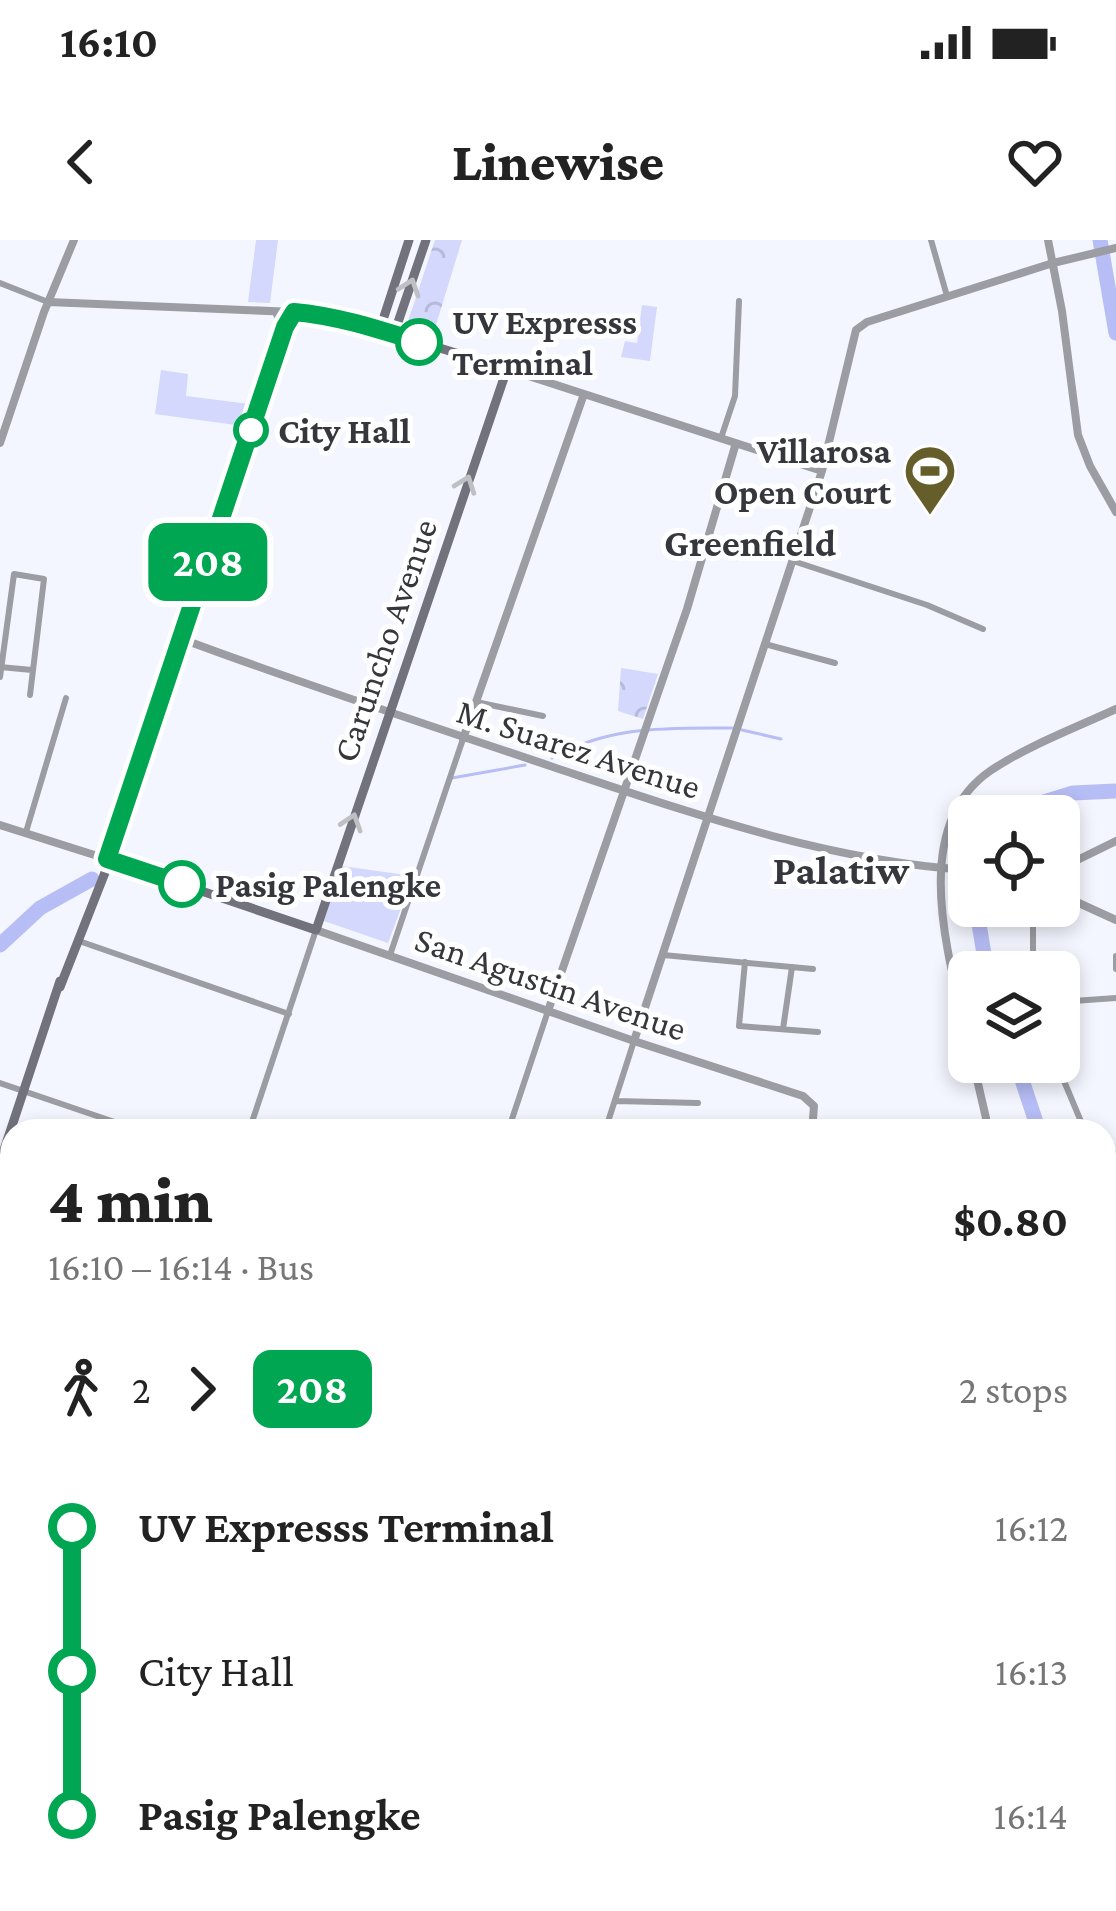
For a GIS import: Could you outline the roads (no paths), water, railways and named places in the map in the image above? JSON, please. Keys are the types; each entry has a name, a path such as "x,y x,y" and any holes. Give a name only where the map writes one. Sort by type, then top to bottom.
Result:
{"main road":[{"path":"380,329 410,240"},
{"path":"395,331 426,240"},
{"path":"388,305 386,325 395,331"},
{"path":"60,987 182,640 273,360 294,312 395,331 507,369"},
{"name":"Caruncho Avenue","path":"316,930 507,369"},
{"path":"11,1119 107,859"},
{"name":"San Agustin Avenue","path":"107,859 316,930"}],"street":[{"path":"0,443 74,240"},
{"path":"932,240 947,296"},
{"path":"1048,240 1078,435 1116,512"},
{"path":"609,1119 822,471 856,330 867,322 947,296 1108,250"},
{"path":"0,283 48,302 294,312"},
{"path":"721,439 736,395 739,302"},
{"path":"273,360 281,320 275,311"},
{"path":"507,369 822,471"},
{"path":"390,955 584,394"},
{"path":"512,1119 687,609 736,443"},
{"path":"793,561 927,605 982,629"},
{"path":"0,677 14,574 44,579 30,695"},
{"name":"M. Suarez Avenue","path":"182,640 463,740 709,818 772,836 948,869"},
{"path":"764,644 835,663"},
{"path":"1,668 32,670"},
{"path":"26,833 66,698"},
{"path":"476,702 543,716"},
{"path":"949,951 940,868 954,813 991,770 1116,709"},
{"path":"0,825 107,859"},
{"path":"1080,859 1116,841"},
{"path":"1080,904 1116,920"},
{"path":"253,1119 316,930"},
{"name":"San Agustin Avenue","path":"316,930 808,1098 814,1106 813,1119"},
{"path":"79,941 289,1014"},
{"path":"663,955 813,969"},
{"path":"1116,956 1116,969"},
{"path":"745,962 739,1026 818,1032"},
{"path":"783,1029 792,967"},
{"path":"1080,1001 1116,998"},
{"path":"0,1083 106,1119"},
{"path":"978,1083 985,1119"},
{"path":"1065,1083 1080,1119"},
{"path":"616,1101 698,1103"}],"waterway":[{"path":"1100,240 1116,333"},
{"path":"552,758 618,734 733,728"},
{"path":"742,730 781,739"},
{"path":"452,778 525,765"},
{"path":"1067,795 1116,791"},
{"path":"0,945 40,908 92,879"},
{"path":"980,927 984,951"},
{"path":"1023,1083 1035,1119"}],"place":[{"name":"UV Expresss Terminal","path":"419,342"},
{"name":"City Hall","path":"251,430"},
{"name":"Villarosa Open Court","path":"930,517"},
{"name":"Pasig Palengke","path":"182,884"}],"district":[{"name":"Greenfield","path":"750,542"},
{"name":"Palatiw","path":"841,869"}]}
